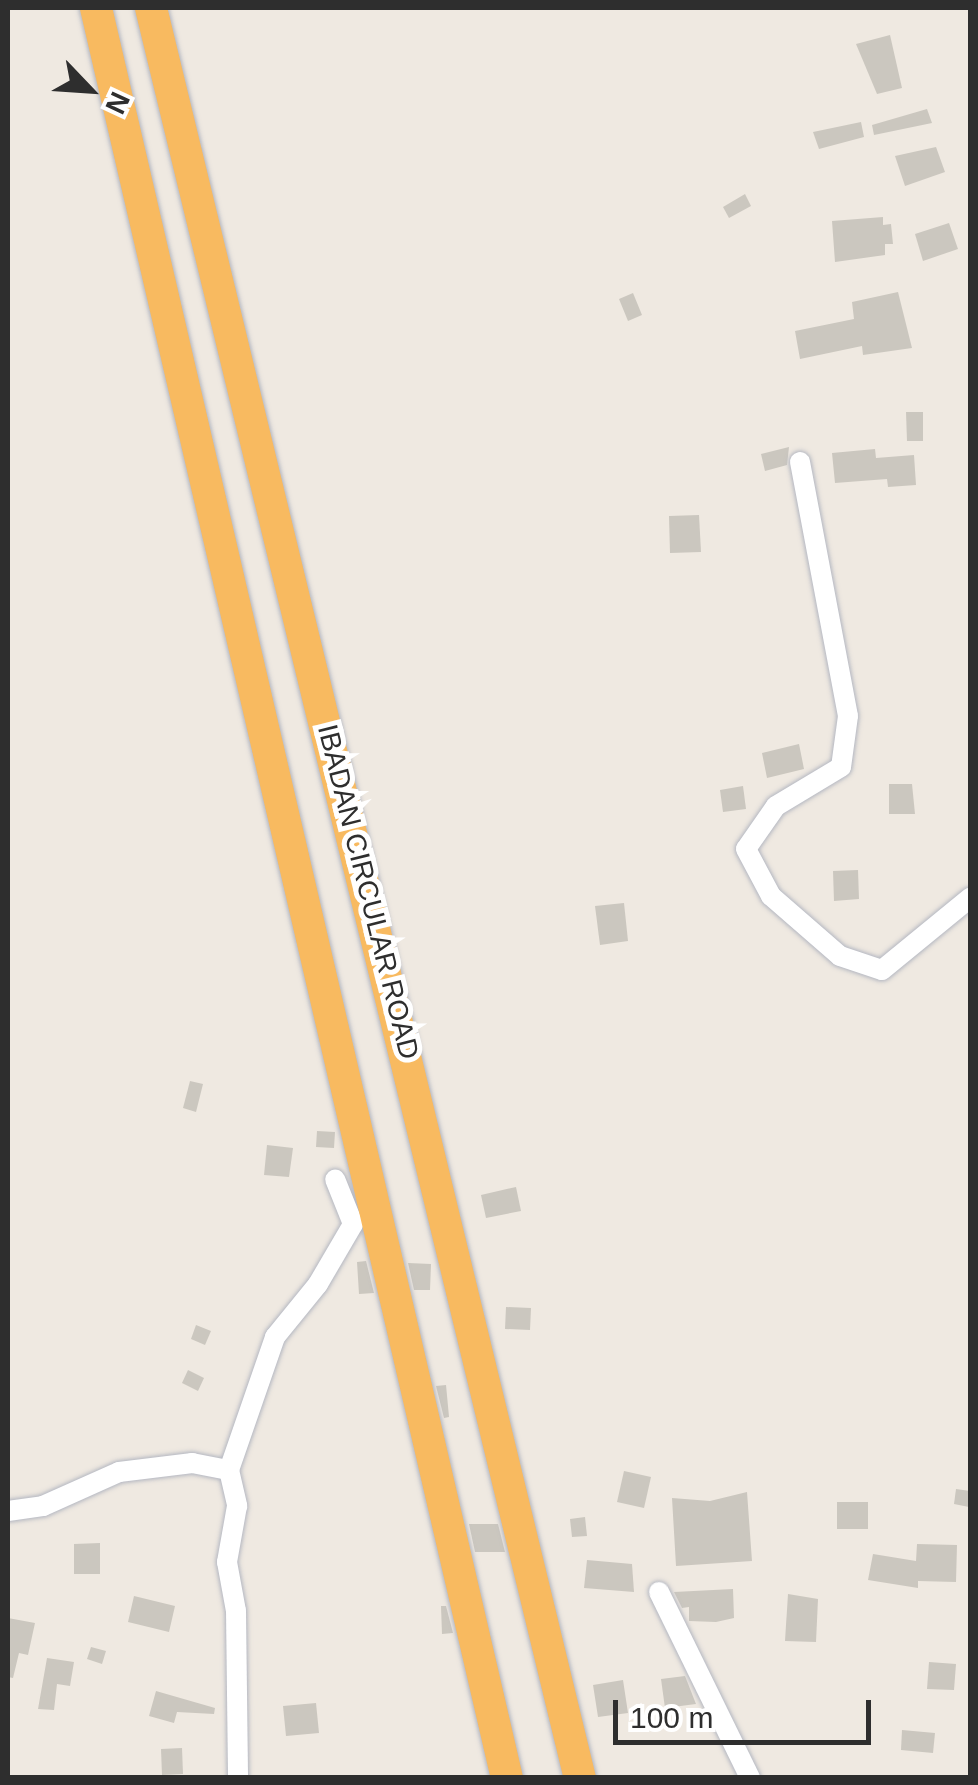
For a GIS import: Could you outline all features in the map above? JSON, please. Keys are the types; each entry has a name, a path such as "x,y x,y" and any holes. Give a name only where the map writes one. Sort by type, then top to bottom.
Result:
{"highway":[{"path":"96,8 507,1778"},
{"name":"IBADAN CIRCULAR ROAD","path":"152,8 580,1778"}],"street":[{"path":"800,462 848,716 841,767 776,806 746,849 771,896 840,956 882,970 970,898"},
{"path":"238,1778 236,1611 227,1562 237,1506 229,1470 276,1337 318,1284 354,1224 336,1179"},
{"path":"8,1511 43,1506 119,1472 192,1463 229,1470"},
{"path":"659,1592 750,1778"}],"building":[{"path":"890,35 902,88 877,94 856,44"},
{"path":"927,109 932,123 874,135 872,125"},
{"path":"861,122 864,137 819,149 813,132"},
{"path":"936,147 945,172 905,186 895,156"},
{"path":"745,194 751,206 729,218 723,207"},
{"path":"883,217 883,225 891,224 893,244 885,244 885,255 835,262 832,221"},
{"path":"949,223 958,249 923,261 915,234"},
{"path":"898,292 912,348 863,355 862,346 800,359 795,331 854,319 852,302"},
{"path":"633,293 642,315 628,321 619,299"},
{"path":"906,412 923,412 923,441 907,441"},
{"path":"789,447 787,465 765,471 761,454"},
{"path":"875,449 876,458 914,455 916,485 888,487 887,479 835,483 832,453"},
{"path":"699,515 701,552 670,553 669,516"},
{"path":"799,744 804,769 767,778 762,753"},
{"path":"889,784 912,784 915,814 889,814"},
{"path":"743,786 746,809 723,812 720,790"},
{"path":"858,870 859,899 834,901 833,871"},
{"path":"624,903 628,941 600,945 595,906"},
{"path":"190,1081 203,1084 196,1112 183,1108"},
{"path":"317,1131 335,1132 334,1148 316,1147"},
{"path":"267,1145 293,1148 289,1177 264,1175"},
{"path":"516,1187 521,1211 486,1218 481,1195"},
{"path":"366,1261 374,1293 359,1294 357,1262"},
{"path":"408,1263 431,1264 430,1290 414,1290"},
{"path":"506,1307 531,1308 530,1330 505,1329"},
{"path":"196,1325 211,1331 205,1345 191,1339"},
{"path":"188,1370 204,1378 198,1391 182,1383"},
{"path":"446,1385 449,1417 444,1418 436,1386"},
{"path":"624,1471 651,1477 644,1508 617,1502"},
{"path":"956,1489 970,1491 969,1507 954,1504"},
{"path":"747,1492 752,1561 676,1566 672,1498 710,1501"},
{"path":"837,1502 868,1502 868,1529 837,1529"},
{"path":"585,1517 587,1536 572,1537 570,1519"},
{"path":"469,1524 498,1524 505,1552 475,1552"},
{"path":"100,1543 100,1574 74,1574 74,1544"},
{"path":"917,1544 957,1545 956,1582 918,1581 918,1588 868,1580 873,1554 916,1561"},
{"path":"587,1560 632,1564 634,1592 584,1588"},
{"path":"733,1589 734,1618 716,1622 689,1621 689,1607 682,1608 674,1592"},
{"path":"788,1594 818,1599 816,1642 785,1641"},
{"path":"134,1596 175,1606 169,1632 128,1622"},
{"path":"441,1606 446,1606 453,1633 442,1634"},
{"path":"8,1618 35,1623 28,1655 19,1653 13,1678 8,1677"},
{"path":"91,1647 106,1651 102,1664 87,1659"},
{"path":"47,1658 74,1662 70,1686 57,1684 54,1710 38,1709"},
{"path":"929,1662 956,1664 954,1690 927,1689"},
{"path":"685,1676 696,1704 665,1708 661,1679"},
{"path":"623,1680 628,1713 598,1717 593,1685"},
{"path":"156,1691 215,1708 214,1714 177,1712 174,1723 149,1716"},
{"path":"316,1703 319,1733 286,1736 283,1706"},
{"path":"902,1730 935,1733 933,1753 901,1750"},
{"path":"182,1748 183,1774 162,1775 161,1749"}]}
